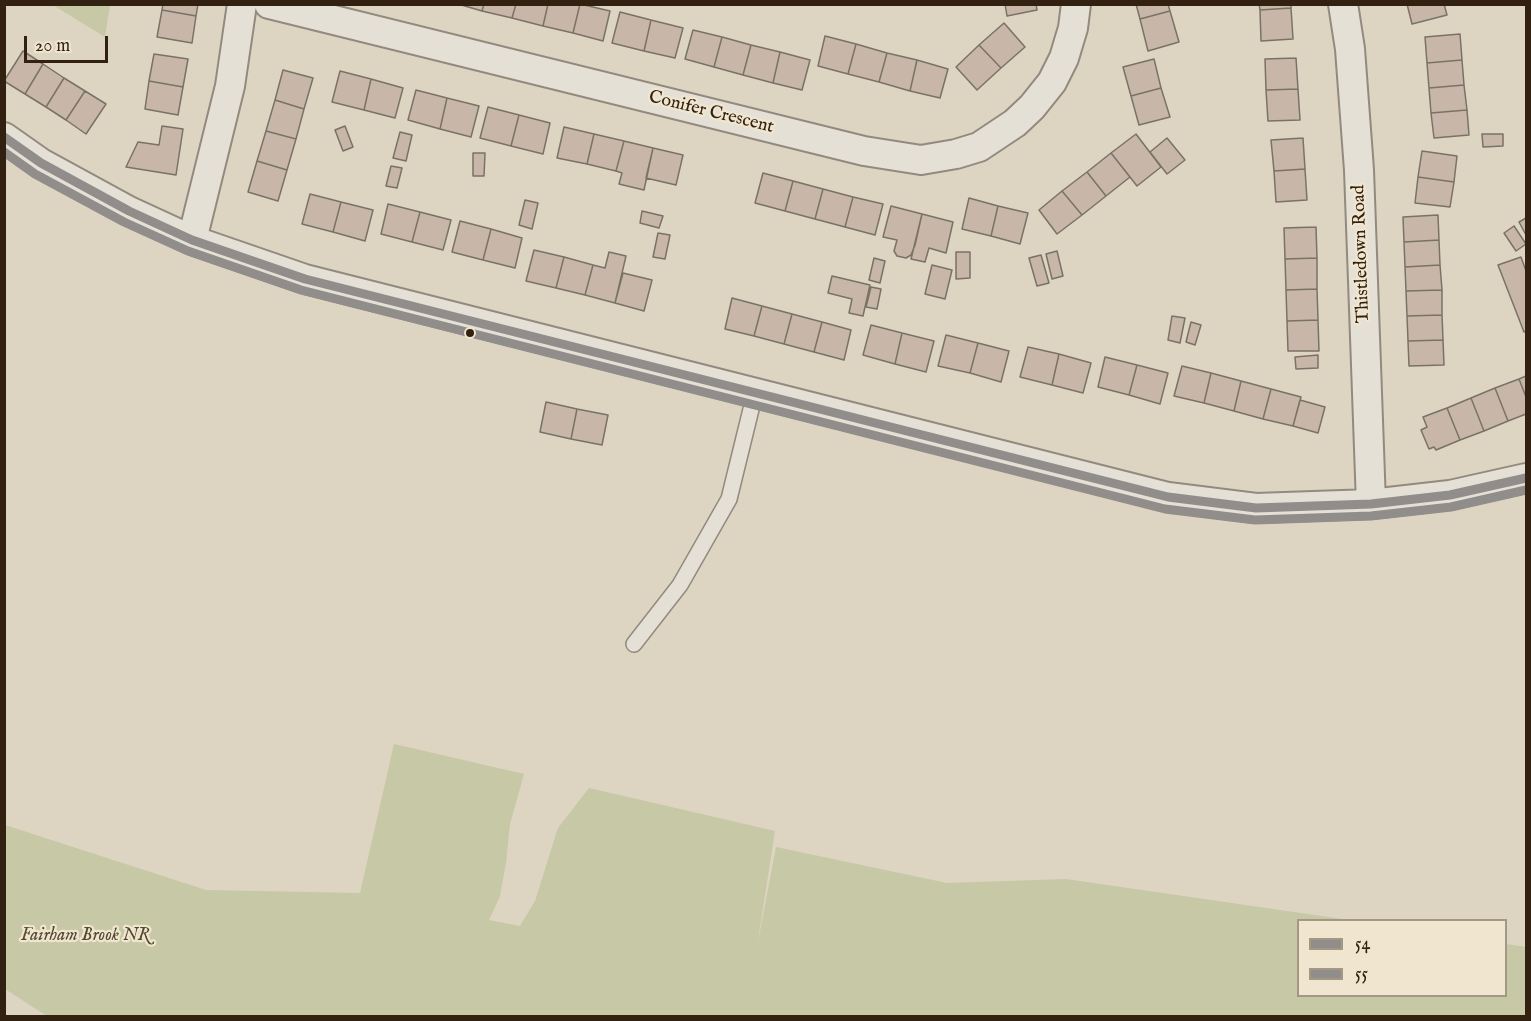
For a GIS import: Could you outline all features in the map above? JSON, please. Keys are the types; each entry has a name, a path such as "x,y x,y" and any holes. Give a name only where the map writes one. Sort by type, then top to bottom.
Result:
{"street":[{"path":"192,240 230,86 243,4"},
{"name":"Conifer Crescent","path":"269,4 864,151 921,160 956,154 979,147 1015,123 1032,107 1052,82 1064,58 1073,28 1076,4"},
{"name":"Thistledown Road","path":"1343,4 1350,49 1359,170 1371,504"},
{"path":"4,137 41,163 129,211 192,240 305,279 1168,497 1256,508 1371,504 1450,495 1527,478"}],"lane":[{"path":"634,644 680,585 729,499 755,393"}],"green space":[{"path":"53,5 110,5 105,37"},
{"name":"Fairham Brook NR","path":"394,744 524,774 510,824 500,896 489,920 520,926 535,901 558,828 589,788 775,831 757,947 776,847 947,883 1066,879 1342,919 1297,919 1297,997 1507,997 1507,944 1526,947 1526,1016 47,1016 5,989 5,825 206,890 360,893"}],"building":[{"path":"163,4 198,4 196,16 162,10"},
{"path":"458,4 484,4 482,11"},
{"path":"484,4 516,4 512,18 482,11"},
{"path":"516,4 548,4 543,26 512,18"},
{"path":"548,4 580,4 573,33 543,26"},
{"path":"580,4 610,11 603,41 573,33"},
{"path":"1005,4 1036,4 1037,10 1007,16"},
{"path":"1136,4 1168,4 1170,11 1140,19"},
{"path":"1259,4 1291,4 1291,8 1260,10"},
{"path":"1407,4 1444,4 1447,15 1412,24"},
{"path":"1291,8 1293,39 1261,41 1260,10"},
{"path":"162,10 196,16 192,43 157,37"},
{"path":"1170,11 1179,42 1148,51 1140,19"},
{"path":"620,12 651,20 644,51 612,43"},
{"path":"651,20 683,28 675,58 644,51"},
{"path":"1004,23 1025,47 1001,68 979,45"},
{"path":"693,30 722,37 714,67 685,59"},
{"path":"1460,34 1462,60 1427,63 1425,37"},
{"path":"825,36 856,44 848,74 818,66"},
{"path":"722,37 751,45 743,75 714,67"},
{"path":"856,44 887,53 879,82 848,74"},
{"path":"751,45 780,52 773,83 743,75"},
{"path":"979,45 1001,68 977,90 956,67"},
{"path":"23,51 43,64 25,94 4,81"},
{"path":"780,52 810,60 802,90 773,83"},
{"path":"887,53 917,60 910,91 879,82"},
{"path":"154,54 188,59 183,87 149,81"},
{"path":"1296,58 1298,89 1266,90 1265,59"},
{"path":"1154,59 1161,88 1131,96 1123,67"},
{"path":"917,60 948,69 940,98 910,91"},
{"path":"1462,60 1464,85 1429,88 1427,63"},
{"path":"43,64 64,78 46,107 25,94"},
{"path":"283,70 313,78 304,109 275,100"},
{"path":"340,71 371,79 364,110 332,102"},
{"path":"64,78 85,91 66,120 46,107"},
{"path":"371,79 403,88 395,118 364,110"},
{"path":"149,81 183,87 178,115 145,109"},
{"path":"1464,85 1467,110 1431,113 1429,88"},
{"path":"1161,88 1170,117 1139,125 1131,96"},
{"path":"1298,89 1300,120 1268,121 1266,90"},
{"path":"416,90 447,98 440,129 408,120"},
{"path":"85,91 106,104 86,134 66,120"},
{"path":"447,98 479,106 471,137 440,129"},
{"path":"275,100 304,109 296,139 266,131"},
{"path":"488,107 519,115 511,146 480,138"},
{"path":"1467,110 1469,135 1434,138 1431,113"},
{"path":"519,115 550,123 543,154 511,146"},
{"path":"162,126 183,129 176,175 126,167 138,142 159,145"},
{"path":"345,126 353,147 343,151 335,130"},
{"path":"564,127 594,134 587,164 557,158"},
{"path":"266,131 296,139 287,170 257,161"},
{"path":"400,132 412,135 406,161 393,158"},
{"path":"594,134 624,141 616,171 587,164"},
{"path":"1136,134 1161,167 1137,186 1111,153"},
{"path":"1482,134 1503,134 1503,146 1483,147"},
{"path":"1167,138 1185,160 1167,174 1150,152"},
{"path":"1303,138 1305,169 1274,171 1271,140"},
{"path":"624,141 653,148 644,190 619,184 622,173 616,171"},
{"path":"653,148 683,155 676,185 646,178"},
{"path":"1422,151 1457,156 1454,182 1418,177"},
{"path":"473,153 485,153 484,176 473,176"},
{"path":"1111,153 1130,177 1106,196 1087,172"},
{"path":"257,161 287,170 278,201 248,192"},
{"path":"391,166 402,168 397,188 386,186"},
{"path":"1305,169 1307,200 1276,202 1274,171"},
{"path":"1087,172 1106,196 1082,215 1062,191"},
{"path":"763,173 793,181 785,211 755,203"},
{"path":"1418,177 1454,182 1450,207 1415,203"},
{"path":"793,181 823,189 815,219 785,211"},
{"path":"823,189 853,197 845,227 815,219"},
{"path":"1062,191 1082,215 1057,234 1039,210"},
{"path":"310,194 341,202 333,232 302,224"},
{"path":"853,197 883,204 875,235 845,227"},
{"path":"969,198 998,206 991,236 962,229"},
{"path":"525,200 538,203 532,229 519,225"},
{"path":"341,202 373,210 365,241 333,232"},
{"path":"388,204 420,212 412,242 381,234"},
{"path":"891,206 922,214 915,245 911,255 906,258 897,256 894,251 897,240 883,237"},
{"path":"998,206 1028,213 1020,244 991,236"},
{"path":"642,211 663,216 659,228 640,223"},
{"path":"420,212 451,220 443,250 412,242"},
{"path":"922,214 953,222 946,253 929,248 925,262 911,259"},
{"path":"1438,215 1439,240 1404,242 1403,217"},
{"path":"1526,218 1526,235 1519,222"},
{"path":"460,221 491,229 483,260 452,252"},
{"path":"1514,226 1526,244 1516,251 1504,233"},
{"path":"1316,227 1317,258 1285,259 1284,228"},
{"path":"491,229 522,238 515,268 483,260"},
{"path":"658,233 670,235 665,259 653,257"},
{"path":"1439,240 1440,265 1405,267 1404,242"},
{"path":"534,250 564,257 556,288 526,281"},
{"path":"1057,251 1063,276 1052,279 1046,254"},
{"path":"609,252 626,256 615,303 585,295 593,265 605,268"},
{"path":"956,252 970,252 970,278 956,279"},
{"path":"1041,255 1049,283 1037,286 1029,258"},
{"path":"564,257 593,265 585,295 556,288"},
{"path":"1521,257 1526,271 1526,331 1524,332 1498,265"},
{"path":"874,258 885,261 880,283 869,280"},
{"path":"1317,258 1317,289 1286,290 1285,259"},
{"path":"932,265 952,270 945,299 925,294"},
{"path":"1440,265 1442,290 1406,291 1405,267"},
{"path":"623,273 652,280 644,311 615,303"},
{"path":"832,276 870,285 863,316 849,313 852,299 828,293"},
{"path":"871,287 881,289 877,309 866,307"},
{"path":"1317,289 1318,320 1287,321 1286,290"},
{"path":"1442,290 1442,315 1407,316 1406,291"},
{"path":"732,298 762,306 754,336 725,329"},
{"path":"762,306 792,314 784,344 754,336"},
{"path":"792,314 822,322 814,352 784,344"},
{"path":"1442,315 1443,340 1408,341 1407,316"},
{"path":"1172,316 1185,318 1180,343 1168,340"},
{"path":"1318,320 1319,351 1288,351 1287,321"},
{"path":"822,322 851,330 844,360 814,352"},
{"path":"1191,322 1201,325 1195,345 1186,342"},
{"path":"871,325 902,333 895,364 863,355"},
{"path":"902,333 934,341 926,372 895,364"},
{"path":"946,335 978,343 970,373 938,366"},
{"path":"1443,340 1444,365 1409,366 1408,341"},
{"path":"978,343 1009,351 1001,382 970,373"},
{"path":"1028,347 1059,354 1052,385 1020,377"},
{"path":"1059,354 1091,363 1083,393 1052,385"},
{"path":"1318,355 1318,368 1296,369 1295,357"},
{"path":"1105,357 1137,365 1129,395 1098,387"},
{"path":"1137,365 1168,373 1160,404 1129,395"},
{"path":"1182,366 1211,373 1204,403 1174,396"},
{"path":"1211,373 1241,381 1234,411 1204,403"},
{"path":"1526,376 1526,397 1519,379"},
{"path":"1519,379 1526,397 1526,414 1508,421 1495,388"},
{"path":"1241,381 1271,389 1263,419 1234,411"},
{"path":"1495,388 1508,421 1484,431 1471,398"},
{"path":"1271,389 1301,397 1293,426 1263,419"},
{"path":"1471,398 1484,431 1460,440 1447,408"},
{"path":"1300,400 1325,407 1318,433 1293,426"},
{"path":"546,402 577,409 571,439 540,432"},
{"path":"1447,408 1460,440 1436,450 1434,447 1429,449 1421,430 1427,427 1423,417"},
{"path":"577,409 608,415 602,445 571,439"}],"transit line":[{"name":"54","path":"4,137 41,163 129,211 192,240 305,279 1168,497 1256,508 1371,504 1450,495 1526,478"},
{"name":"55","path":"4,152 35,174 124,222 188,251 301,290 1165,509 1255,520 1371,516 1451,507 1526,490"}]}
